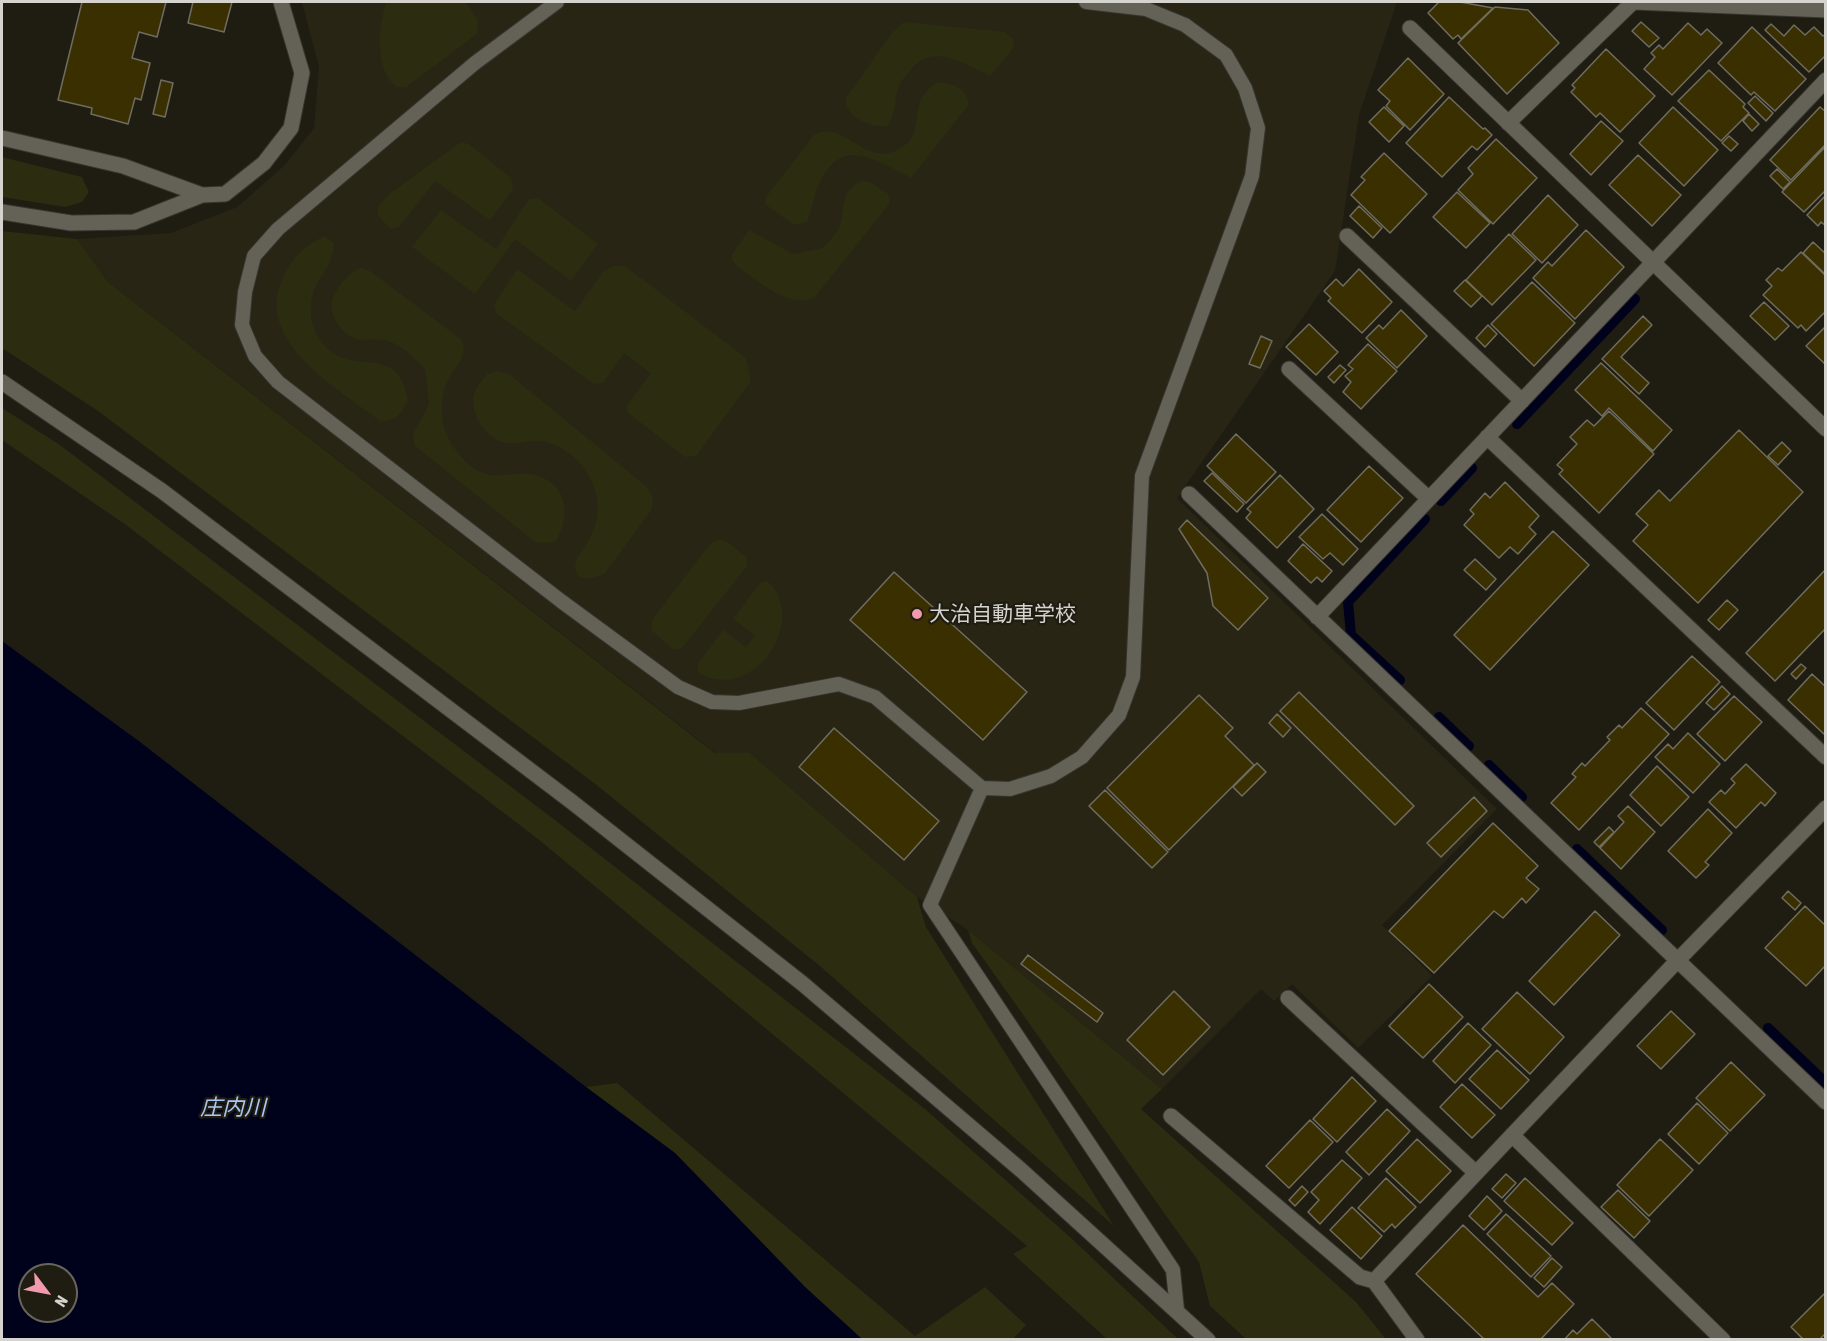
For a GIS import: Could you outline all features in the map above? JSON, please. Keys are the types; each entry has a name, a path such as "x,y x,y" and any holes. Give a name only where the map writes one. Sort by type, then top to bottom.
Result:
{"street":[{"path":"2,212 71,223 134,222 202,195 225,194 264,163 291,128 302,73 281,2"},
{"path":"1508,123 1633,2 1791,5 1826,9"},
{"path":"1410,28 1826,429"},
{"path":"1317,617 1826,80"},
{"path":"2,138 123,166 202,195"},
{"path":"1347,236 1522,401"},
{"path":"1289,369 1429,499"},
{"path":"2,382 162,491 618,838 803,984 1021,1170 1208,1340"},
{"path":"1487,437 1826,757"},
{"path":"1189,494 1826,1102"},
{"path":"1374,1281 1677,961 1826,808"},
{"path":"1288,998 1476,1173"},
{"path":"1171,1116 1360,1277 1374,1281 1417,1340"},
{"path":"1512,1135 1723,1340"}],"lane":[{"path":"557,2 422,108 278,229 254,256 245,292 242,325 255,356 278,382 561,601 678,687 712,702 739,703 839,684 874,697 982,788 1010,789 1051,776 1082,757 1119,715 1133,677 1142,476 1252,176 1258,128 1245,88 1226,55 1185,25 1146,9 1086,2"},
{"path":"982,788 930,905 1173,1270 1177,1310"}],"shaded area":[{"name":"大治自動車学校","path":"302,2 1397,2 1359,115 1335,271 1177,498 1497,809 1382,925 1432,976 1358,1048 1292,984 1274,1001 1261,989 1162,1089 968,930 917,897 750,753 716,753 108,282 77,239 171,233 237,207 285,165 314,128 319,67"}],"green space":[{"path":"386,2 466,2 478,20 477,34 406,87 396,87 389,78 381,58 380,35"},
{"path":"904,22 1005,32 1014,40 1013,49 990,76 960,61 938,56 928,57 919,62 900,84 893,116 887,126 866,123 849,110 846,98 891,34"},
{"path":"938,82 958,87 969,104 911,178 874,159 850,156 839,159 829,168 820,182 807,222 794,225 765,204 766,197 814,135 825,132 835,133 863,148 884,154 895,151 906,144 915,128 921,99 927,90"},
{"path":"461,142 469,144 511,178 513,189 490,220 435,181 399,227 390,229 377,214 379,206 388,195"},
{"path":"2,157 82,177 89,192 82,202 65,207 2,197"},
{"path":"862,181 872,183 888,194 890,203 814,298 794,300 784,297 738,267 732,260 732,254 749,230 793,254 823,248 839,228 847,194 850,189"},
{"path":"538,198 598,244 571,281 515,239 475,294 412,247 441,210 496,249 529,199"},
{"path":"2,231 77,239 108,282 715,753 750,753 917,897 926,927 1114,1226 821,967 594,783 98,411 2,348"},
{"path":"325,236 334,244 333,254 311,301 313,326 319,338 331,351 344,358 384,365 394,371 403,382 408,402 394,419 380,421 323,378 304,361 289,342 279,322 277,300 283,277 295,258 305,248"},
{"path":"613,266 625,266 746,358 751,381 696,456 685,457 627,412 627,406 651,373 624,353 603,383 594,384 496,313 494,305 517,269 575,311 603,272"},
{"path":"361,268 370,271 462,340 464,347 462,358 449,379 443,395 442,416 447,435 458,453 475,469 494,475 530,474 549,481 561,495 564,504 563,523 556,541 535,542 414,445 413,434 429,404 425,369 397,345 383,340 356,339 344,332 335,320 332,299 335,293 349,275"},
{"path":"498,371 509,374 647,487 653,498 652,509 605,573 586,578 578,575 576,571 577,559 591,537 598,511 593,485 580,463 568,452 546,442 506,443 499,441 486,431 477,417 473,402 475,391 487,374"},
{"path":"2,408 60,445 555,820 925,1109 1070,1237 1178,1339 1107,1339 1013,1254 1027,1246 538,839 126,525 2,440"},
{"path":"720,539 729,543 747,558 747,566 682,648 674,650 651,630 652,620 711,543"},
{"path":"767,581 779,598 782,616 779,636 769,654 755,668 738,678 718,679 698,672 698,663 723,630 746,647 755,635 733,619 760,583"},
{"path":"968,930 1162,1089 1141,1109 1356,1302 1386,1339 1246,1339 1210,1306 1199,1262 972,943"},
{"path":"617,1083 915,1336 985,1287 1026,1325 1013,1339 862,1339 805,1287 675,1153 586,1087"}],"water":[{"name":"庄内川","path":"2,641 140,742 586,1087 675,1153 805,1287 862,1339 2,1339"}],"building":[{"path":"82,2 166,2 157,37 139,32 132,58 150,63 141,100 135,98 128,124 91,114 92,108 58,100"},
{"path":"193,2 232,2 224,32 188,23"},
{"path":"1439,2 1460,2 1493,8 1461,39 1458,35 1453,39 1428,13"},
{"path":"1495,7 1528,10 1559,43 1507,94 1458,43"},
{"path":"1641,22 1659,38 1649,47 1632,31"},
{"path":"1688,23 1701,35 1707,29 1722,43 1672,95 1644,69 1655,57 1651,53 1659,45 1663,49"},
{"path":"1771,24 1784,36 1794,25 1805,35 1814,27 1823,36 1826,34 1826,55 1809,72 1765,30"},
{"path":"1752,27 1806,79 1775,111 1754,92 1751,95 1718,63"},
{"path":"1606,49 1655,96 1620,132 1600,113 1596,117 1571,92 1575,88 1572,85"},
{"path":"1408,58 1444,94 1410,130 1386,106 1390,101 1378,90"},
{"path":"1709,70 1745,104 1743,107 1749,113 1721,141 1678,101"},
{"path":"161,80 173,83 165,117 153,114"},
{"path":"1755,96 1773,113 1766,121 1748,103"},
{"path":"1449,97 1492,135 1477,150 1472,146 1442,177 1406,143"},
{"path":"1384,107 1404,126 1389,142 1369,122"},
{"path":"1673,107 1718,150 1684,186 1639,143"},
{"path":"1820,107 1826,112 1826,144 1791,180 1770,160"},
{"path":"1749,114 1759,124 1752,131 1743,121"},
{"path":"1601,121 1623,141 1591,175 1570,154"},
{"path":"1729,136 1738,144 1731,151 1722,143"},
{"path":"1496,139 1537,178 1493,224 1458,190 1473,174 1468,168"},
{"path":"1826,146 1826,190 1804,212 1782,192"},
{"path":"1384,153 1427,194 1390,233 1351,195 1365,180 1361,177"},
{"path":"1638,155 1681,195 1652,226 1609,185"},
{"path":"1777,169 1790,182 1783,189 1770,176"},
{"path":"1457,192 1490,223 1466,248 1433,217"},
{"path":"1548,195 1578,225 1542,263 1512,234"},
{"path":"1826,195 1826,226 1821,222 1818,226 1807,215"},
{"path":"1359,206 1382,228 1373,238 1350,216"},
{"path":"1586,230 1624,267 1575,319 1533,278 1548,262 1552,266"},
{"path":"1509,234 1536,260 1492,305 1466,280"},
{"path":"1813,242 1826,254 1825,274 1803,253"},
{"path":"1801,252 1826,276 1826,311 1806,331 1801,325 1798,328 1763,295 1772,286 1766,280 1778,268 1782,271"},
{"path":"1359,269 1392,302 1362,333 1328,301 1331,298 1324,291 1336,279 1343,286"},
{"path":"1465,280 1482,296 1471,307 1454,291"},
{"path":"1532,282 1575,323 1534,366 1491,324"},
{"path":"1764,302 1789,326 1775,340 1750,316"},
{"path":"1401,310 1427,336 1397,368 1366,338 1379,325 1383,329"},
{"path":"1643,316 1652,325 1621,357 1649,383 1639,394 1602,359"},
{"path":"1309,324 1338,352 1316,375 1286,347"},
{"path":"1488,325 1497,334 1485,347 1476,338"},
{"path":"1826,326 1826,364 1825,364 1806,346"},
{"path":"1261,336 1272,341 1260,368 1249,364"},
{"path":"1368,344 1397,371 1361,409 1343,392 1351,382 1345,376 1353,369 1348,365"},
{"path":"1601,363 1672,430 1653,451 1609,408 1602,416 1575,390"},
{"path":"1340,365 1346,370 1334,383 1328,377"},
{"path":"1609,411 1654,454 1599,513 1559,474 1563,470 1557,465 1577,444 1570,437 1587,420 1594,426"},
{"path":"1739,430 1803,492 1698,603 1633,541 1648,525 1636,514 1659,490 1670,501"},
{"path":"1236,434 1276,472 1246,503 1207,466"},
{"path":"1782,442 1791,451 1778,465 1768,456"},
{"path":"1369,466 1403,498 1361,542 1327,510"},
{"path":"1212,473 1244,504 1237,512 1204,481"},
{"path":"1280,475 1314,509 1277,548 1246,518 1251,512 1247,509"},
{"path":"1505,482 1539,516 1529,527 1536,534 1518,554 1510,547 1499,558 1464,525 1474,514 1470,510 1485,493 1490,498"},
{"path":"1322,514 1358,549 1343,565 1330,553 1323,559 1299,537"},
{"path":"1187,520 1268,598 1238,630 1213,606 1207,573 1179,529"},
{"path":"1553,531 1589,565 1490,670 1454,635"},
{"path":"1303,544 1332,571 1322,582 1317,577 1311,583 1288,561"},
{"path":"1475,559 1496,579 1486,590 1464,570"},
{"path":"1826,569 1826,628 1775,681 1746,653"},
{"path":"894,572 1027,692 983,740 850,620"},
{"path":"1727,600 1738,610 1719,630 1708,620"},
{"path":"1692,656 1720,682 1674,730 1646,703"},
{"path":"1801,664 1806,668 1796,679 1791,674"},
{"path":"1812,674 1826,687 1826,736 1788,700"},
{"path":"1722,686 1730,694 1714,710 1706,703"},
{"path":"1299,692 1414,806 1395,825 1280,711"},
{"path":"1199,695 1233,728 1225,736 1254,765 1169,850 1107,788"},
{"path":"1734,696 1762,722 1725,761 1697,734"},
{"path":"1641,708 1669,734 1579,830 1551,803 1576,777 1572,774 1582,763 1585,766 1610,740 1607,737 1619,725 1622,728"},
{"path":"1277,714 1291,728 1283,737 1269,723"},
{"path":"834,728 939,821 904,860 799,767"},
{"path":"1688,733 1720,764 1693,793 1655,757 1668,744 1673,749"},
{"path":"1257,763 1266,772 1242,796 1233,787"},
{"path":"1746,764 1776,793 1765,806 1761,802 1736,828 1709,802 1721,790 1725,794 1735,783 1731,779"},
{"path":"1657,766 1689,797 1661,826 1630,795"},
{"path":"1105,790 1168,852 1152,868 1089,806"},
{"path":"1474,797 1487,811 1441,857 1427,843"},
{"path":"1628,806 1655,832 1621,869 1600,848 1624,822 1618,816"},
{"path":"1708,809 1732,833 1705,862 1709,865 1696,878 1668,851"},
{"path":"1493,823 1538,866 1526,878 1539,889 1526,903 1522,898 1503,918 1494,911 1434,973 1389,931"},
{"path":"1609,827 1614,832 1599,847 1594,842"},
{"path":"1788,891 1801,903 1795,910 1782,898"},
{"path":"1805,906 1826,926 1826,965 1806,986 1765,948"},
{"path":"1595,911 1620,935 1554,1005 1529,981"},
{"path":"1028,955 1103,1013 1097,1022 1021,964"},
{"path":"1429,984 1463,1017 1423,1058 1389,1026"},
{"path":"1174,991 1210,1027 1163,1075 1127,1040"},
{"path":"1517,992 1564,1037 1530,1074 1482,1029"},
{"path":"1671,1011 1695,1034 1661,1069 1637,1046"},
{"path":"1468,1023 1491,1045 1455,1083 1433,1061"},
{"path":"1497,1050 1529,1080 1501,1109 1469,1079"},
{"path":"1731,1062 1765,1095 1730,1131 1696,1098"},
{"path":"1352,1077 1376,1101 1337,1142 1313,1119"},
{"path":"1462,1084 1495,1115 1472,1138 1440,1107"},
{"path":"1697,1103 1728,1133 1699,1164 1668,1134"},
{"path":"1387,1109 1410,1131 1369,1175 1346,1152"},
{"path":"1310,1120 1333,1142 1289,1188 1266,1166"},
{"path":"1417,1139 1451,1171 1420,1203 1386,1171"},
{"path":"1660,1139 1693,1170 1649,1216 1617,1185"},
{"path":"1342,1160 1362,1178 1320,1224 1308,1212 1319,1200 1311,1192"},
{"path":"1506,1174 1516,1183 1502,1198 1492,1189"},
{"path":"1386,1178 1416,1207 1395,1228 1392,1224 1384,1232 1358,1208"},
{"path":"1525,1178 1573,1223 1552,1245 1504,1201"},
{"path":"1302,1186 1308,1192 1295,1206 1289,1200"},
{"path":"1618,1190 1650,1221 1634,1238 1601,1207"},
{"path":"1487,1196 1502,1211 1484,1230 1469,1216"},
{"path":"1352,1207 1382,1236 1361,1259 1330,1230"},
{"path":"1506,1214 1551,1256 1531,1277 1487,1234"},
{"path":"1463,1225 1538,1297 1552,1283 1574,1304 1540,1340 1485,1340 1416,1274"},
{"path":"1552,1258 1562,1267 1544,1287 1534,1278"},
{"path":"1826,1292 1826,1333 1819,1340 1804,1340 1791,1327"},
{"path":"1592,1319 1613,1340 1564,1340 1573,1330 1577,1334"}],"waterway":[{"path":"1517,424 1635,299"},
{"path":"1441,501 1472,468"},
{"path":"1400,680 1351,635 1348,602 1425,519"},
{"path":"1439,717 1469,746"},
{"path":"1489,765 1522,797"},
{"path":"1577,849 1662,930"},
{"path":"1768,1028 1826,1083"}],"place":[{"name":"大治自動車学校","path":"917,614"}]}
